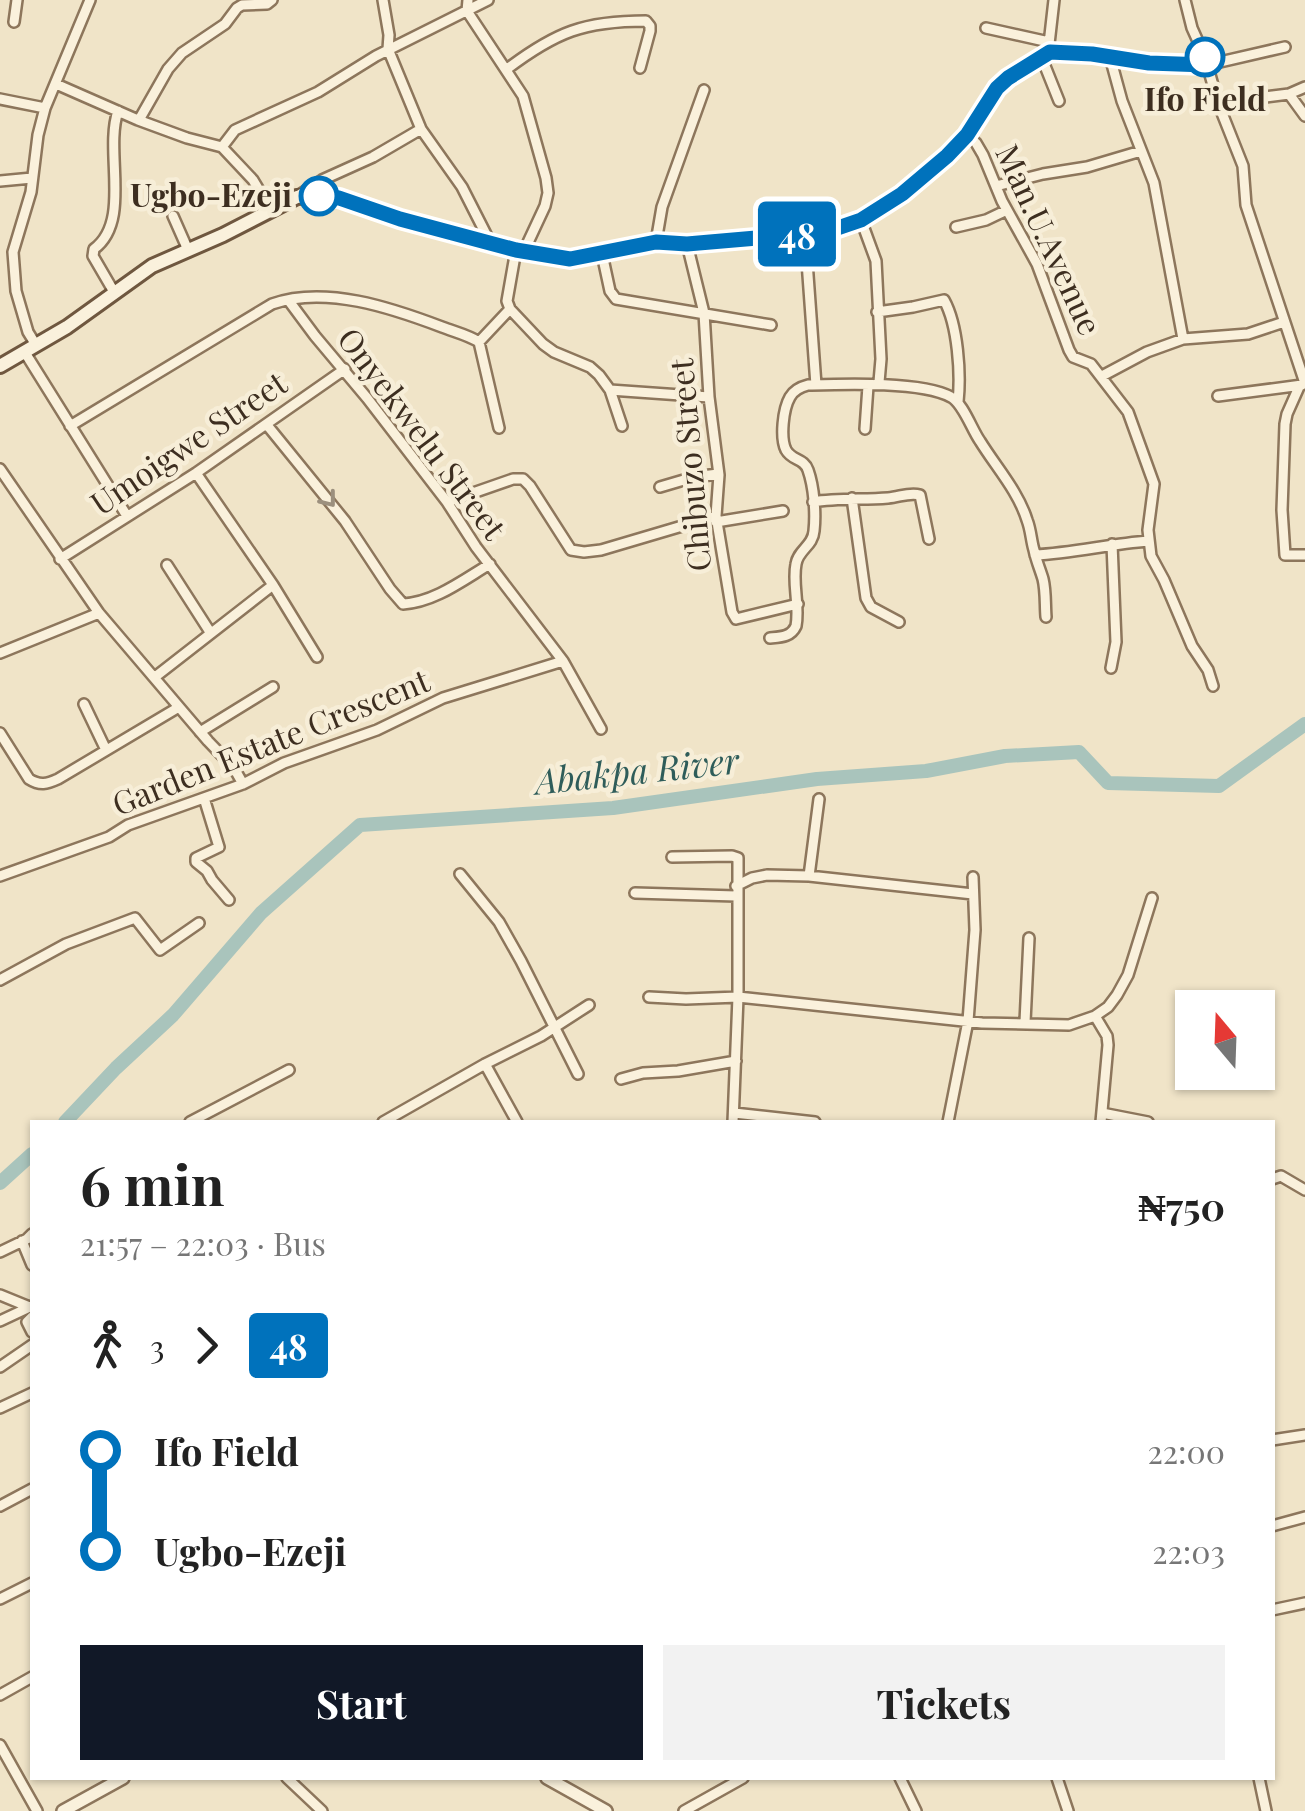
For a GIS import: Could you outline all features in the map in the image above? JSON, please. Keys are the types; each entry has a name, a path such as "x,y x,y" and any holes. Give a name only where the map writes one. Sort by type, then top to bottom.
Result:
{"main road":[{"path":"0,366 67,327 152,266 297,197 339,198 491,244 570,259 656,242 687,244 806,234 844,228 902,194 967,135 997,88 1047,50 1149,63 1206,65"}],"street":[{"path":"14,22 16,0"},
{"path":"89,0 38,135 28,204 14,252 16,291 30,348 70,426 127,516"},
{"path":"140,120 168,68 182,53 225,24 242,5 267,4 272,0"},
{"path":"383,0 388,49 421,130 462,187 491,244"},
{"path":"222,147 236,130 318,92 468,6 488,0"},
{"path":"1054,0 1047,50 1060,101"},
{"path":"1185,0 1242,166 1246,205 1303,385 1286,414 1282,510 1285,555 1305,556"},
{"path":"468,6 523,96 548,193 520,251 506,301 543,344 590,367 610,390 622,426"},
{"path":"507,69 562,33 594,25 646,22 650,31 640,68"},
{"path":"986,28 1047,50"},
{"path":"1206,65 1285,47"},
{"path":"1110,57 1154,183 1183,338"},
{"path":"56,84 187,138 222,147 253,180 271,210"},
{"path":"1218,103 1289,94 1305,87"},
{"path":"656,242 662,207 704,90"},
{"path":"1289,94 1305,116"},
{"path":"0,99 45,108"},
{"path":"114,292 93,256 104,242 114,216 114,123 118,110"},
{"path":"297,197 322,180 421,130"},
{"name":"Man.U.Avenue","path":"967,135 976,143 1036,264 1068,350 1073,357 1091,364 1128,412 1154,484 1148,542 1151,556 1213,686"},
{"path":"996,186 1088,167 1141,151"},
{"path":"0,181 32,178"},
{"path":"956,227 1007,210"},
{"path":"173,216 188,250"},
{"path":"861,220 876,261 881,359 866,430"},
{"path":"806,234 816,385"},
{"name":"Chibuzo Street","path":"687,244 704,312 718,474 716,519 732,612 736,619 798,604"},
{"path":"0,251 14,252"},
{"path":"602,254 610,292 616,300 771,325"},
{"path":"877,312 944,300 957,350 958,402"},
{"path":"70,426 262,310 285,301 362,301 479,342"},
{"name":"Onyekwelu Street","path":"285,301 344,369 447,502 563,661 601,728"},
{"path":"479,342 510,309"},
{"path":"1102,376 1183,338 1248,334 1284,322"},
{"path":"479,342 499,428"},
{"name":"Umoigwe Street","path":"60,559 196,473 344,369"},
{"path":"770,638 793,632 798,617 796,560 814,532 808,467 785,450 786,406 790,394 800,387 816,385 873,384 928,390 958,402 1027,519 1044,583 1046,618"},
{"path":"1218,396 1303,385"},
{"path":"610,390 709,397"},
{"path":"267,425 346,521 403,604 418,603 490,564"},
{"path":"0,469 99,613 234,768 242,784"},
{"path":"196,473 318,658"},
{"path":"660,487 718,474"},
{"path":"447,502 513,479 524,479 571,550 584,552 716,519 783,511"},
{"path":"813,502 920,495 928,539"},
{"path":"852,498 866,598 871,607 899,622"},
{"path":"1035,555 1148,542"},
{"path":"1111,668 1116,642 1112,544"},
{"path":"168,565 210,632"},
{"path":"155,677 273,585"},
{"path":"1,650 99,613"},
{"name":"Garden Estate Crescent","path":"0,876 242,784 284,763 376,730 442,698 563,661"},
{"path":"200,732 273,687"},
{"path":"84,704 106,750"},
{"path":"0,733 30,779 46,784 179,707"},
{"path":"204,798 220,847 195,860 229,900"},
{"path":"809,876 820,799"},
{"path":"672,857 736,856 738,997 733,1118 774,1120"},
{"path":"460,874 499,922 578,1074"},
{"path":"636,893 736,891 766,875 892,883 973,894"},
{"path":"948,1120 968,1021 975,930 973,877"},
{"path":"648,997 738,997 968,1021 1068,1024 1096,1016 1108,1007 1128,974 1152,898"},
{"path":"0,980 66,944 135,918 160,950 199,923"},
{"path":"1025,1022 1029,938"},
{"path":"387,1120 590,1005"},
{"path":"1096,1016 1108,1045 1101,1118"},
{"path":"621,1079 736,1061"},
{"path":"486,1064 516,1120"},
{"path":"194,1120 289,1070"},
{"path":"1275,1178 1281,1176 1305,1190"},
{"path":"0,1252 30,1235"},
{"path":"22,1241 30,1260"},
{"path":"0,1295 30,1310"},
{"path":"0,1320 30,1310"},
{"path":"0,1367 30,1346"},
{"path":"0,1408 30,1394"},
{"path":"1275,1440 1305,1435"},
{"path":"0,1506 30,1491"},
{"path":"1275,1525 1305,1517"},
{"path":"0,1599 30,1584"},
{"path":"1275,1609 1305,1603"},
{"path":"0,1695 30,1678"},
{"path":"0,1745 36,1811"},
{"path":"64,1811 119,1780"},
{"path":"290,1780 322,1811"},
{"path":"551,1780 606,1811"},
{"path":"684,1811 739,1780"},
{"path":"901,1780 916,1811"},
{"path":"1058,1780 1068,1811"},
{"path":"1258,1780 1266,1811"}],"waterway":[{"name":"Abakpa River","path":"67,1120 173,1015 261,913 360,825 613,808 817,779 926,771 1005,756 1079,752 1108,783 1219,786 1305,724"},
{"name":"Abakpa River","path":"0,1183 30,1156"}],"bus line":[{"name":"48","path":"319,196 339,198 472,239 570,259 656,242 687,244 826,232 861,220 902,194 967,135 997,88 1040,56 1062,51 1191,65 1206,65 1205,57"}],"place":[{"name":"Ifo Field","path":"1205,57"},
{"name":"Ugbo-Ezeji","path":"319,196"}]}
